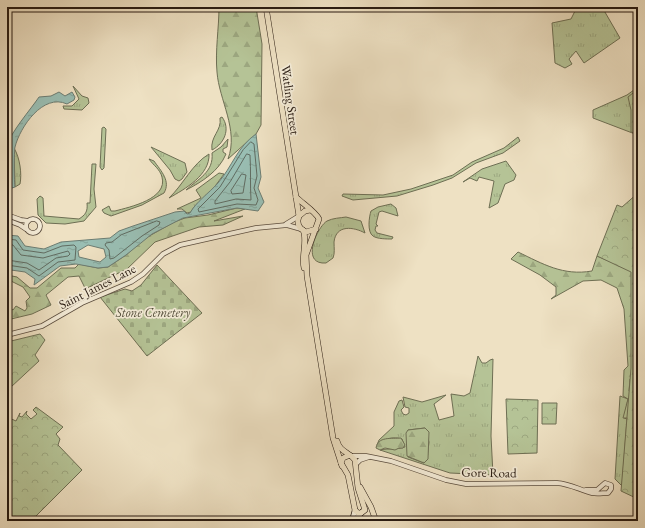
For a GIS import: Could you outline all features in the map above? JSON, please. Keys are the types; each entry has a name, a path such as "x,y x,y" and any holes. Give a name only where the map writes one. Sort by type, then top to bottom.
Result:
{"main road":[{"name":"Watling Street","path":"266,7 289,162 299,216"},
{"path":"296,197 316,214 319,219 306,255 307,276 320,366 333,431 342,466 349,476 355,510 353,521"},
{"path":"307,276 303,262 305,238 298,223 299,216 305,211 310,210"},
{"path":"302,230 310,232 317,228"},
{"path":"333,431 339,446 355,459 355,472 365,506 362,512 353,521"},
{"path":"342,466 342,459 351,456"},
{"path":"358,486 371,507 376,520"},
{"path":"355,510 362,512 376,520"}],"street":[{"path":"7,216 28,221 36,220 40,223 40,228 35,234 30,233 20,225 7,220"},
{"name":"Saint James Lane","path":"283,225 299,216"},
{"path":"26,230 26,224 28,221"},
{"name":"Saint James Lane","path":"7,335 42,326 82,303 131,282 143,274 163,254 177,246 247,229 283,225 302,230"},
{"name":"Gore Road","path":"351,456 369,457 391,461 461,483 558,483 572,485 595,494 603,492"},
{"path":"356,464 359,461 369,457"},
{"path":"586,490 597,490 602,485 607,482 611,485 610,492 603,492 601,489 602,485"}],"green space":[{"path":"219,7 256,7 262,44 261,125 256,134 228,159 231,148 230,126 218,83 217,72"},
{"path":"577,7 602,7 620,38 584,63 576,51 569,59 572,64 565,68 555,63 552,23 571,19"},
{"path":"73,86 82,96 88,98 89,103 82,110 64,109 63,106 72,106 79,99"},
{"path":"638,87 638,134 593,118 593,110 627,95"},
{"path":"638,89 638,134 631,132 631,110 628,97"},
{"path":"222,117 226,126 225,136 220,144 212,150 213,141 219,127 220,118"},
{"path":"104,127 106,129 104,168 102,170 100,167 102,128"},
{"path":"518,137 520,141 503,153 476,163 452,178 433,185 397,196 353,200 342,196 343,194 383,195 411,189 453,175 472,162 504,148"},
{"path":"228,139 227,147 223,149 223,152 226,154 219,166 204,180 186,190 208,170 212,160 212,153 221,147"},
{"path":"151,147 185,163 187,172 182,179 179,181 175,179 170,170"},
{"path":"14,148 19,161 21,176 20,184 15,187"},
{"path":"209,154 208,162 201,175 189,186 169,198 198,163"},
{"path":"149,159 154,161 166,180 166,189 164,193 142,205 111,216 104,213 102,210 109,206 111,211 130,207 146,201 159,191 162,185 162,177 158,169"},
{"path":"506,161 516,175 514,180 505,184 498,203 489,208 494,181 479,177 477,181 470,178 463,182 482,169"},
{"path":"92,164 96,164 94,189 96,207 84,221 65,224 46,223 38,215 37,199 40,196 43,198 44,216 79,219 84,215 87,209 87,203 90,203"},
{"path":"219,173 224,174 210,193 194,207 191,212 187,213 182,209 177,209 201,198 196,190"},
{"path":"638,193 638,499 621,491 631,368 631,272 597,256 617,205 622,207"},
{"path":"391,204 396,208 398,216 382,211 379,212 376,224 378,226 376,226 375,230 377,233 393,237 392,239 382,239 373,236 369,228 371,211 378,207"},
{"path":"237,208 245,209 214,221 243,216 223,225 199,227 155,242 127,269 83,290 85,288 79,276 68,277 46,295 51,305 32,314 7,320 7,306 13,310 16,306 25,311 27,308 26,301 30,297 23,287 7,279 7,275 17,277 30,288 37,288 61,268 75,268 79,264 98,268 108,267 126,255 144,239 174,222 185,218 208,215"},
{"path":"346,217 361,221 365,233 351,228 346,228 338,232 335,236 333,258 326,263 318,262 314,258 312,252 315,237 319,230 327,221"},
{"path":"518,252 545,265 572,272 592,271 597,256 632,271 638,378 630,379 629,391 638,397 630,418 623,418 628,399 623,396 624,370 628,366 624,309 617,288 601,280 583,281 551,299 556,295 556,287 540,275 511,259"},
{"name":"Stone Cemetery","path":"157,265 202,313 147,356 100,297 125,289 132,291 141,285"},
{"path":"40,334 45,340 35,355 39,361 11,387 7,385 7,342"},
{"path":"478,356 482,363 486,363 493,359 491,436 493,475 450,473 380,450 405,447 402,439 399,438 385,440 377,445 379,440 394,426 394,412 399,401 402,400 404,407 401,410 403,414 406,415 409,413 409,408 405,407 403,397 422,402 446,395 434,404 439,420 454,416 451,394 464,396 470,393","holes":["425,428 429,442 427,460 424,463 408,457 408,430"]},
{"path":"620,396 628,399 624,418 627,419 622,486 615,479"},
{"path":"506,399 538,400 537,453 508,454"},
{"path":"542,403 557,403 556,424 542,424"},
{"path":"36,407 63,427 56,434 60,439 58,445 82,470 31,521 7,521 7,417 16,421 20,413 19,416 22,417 27,411 26,414 31,419 37,414 33,410"},
{"path":"425,428 429,432 428,459 424,463 407,456 406,433 408,430"},
{"path":"389,438 401,438 405,445 403,448 395,450 385,448 380,450 376,448 377,444 382,440"}],"water":[{"path":"59,92 65,96 72,92 75,97 74,100 67,104 58,102 49,103 41,107 27,122 15,147 15,187 12,188 7,184 6,155 9,141 16,128 39,97 51,96"},
{"path":"256,134 261,177 258,188 264,202 258,211 237,208 183,218 152,234 126,255 108,267 98,268 76,264 60,266 34,285 35,279 25,272 7,268 7,235 18,236 25,246 44,249 61,242 110,238 119,231 175,212 184,211 187,214 190,213 199,201 223,177 239,151 249,139","holes":["88,245 104,249 106,257 100,262 79,257 78,251"]}]}
